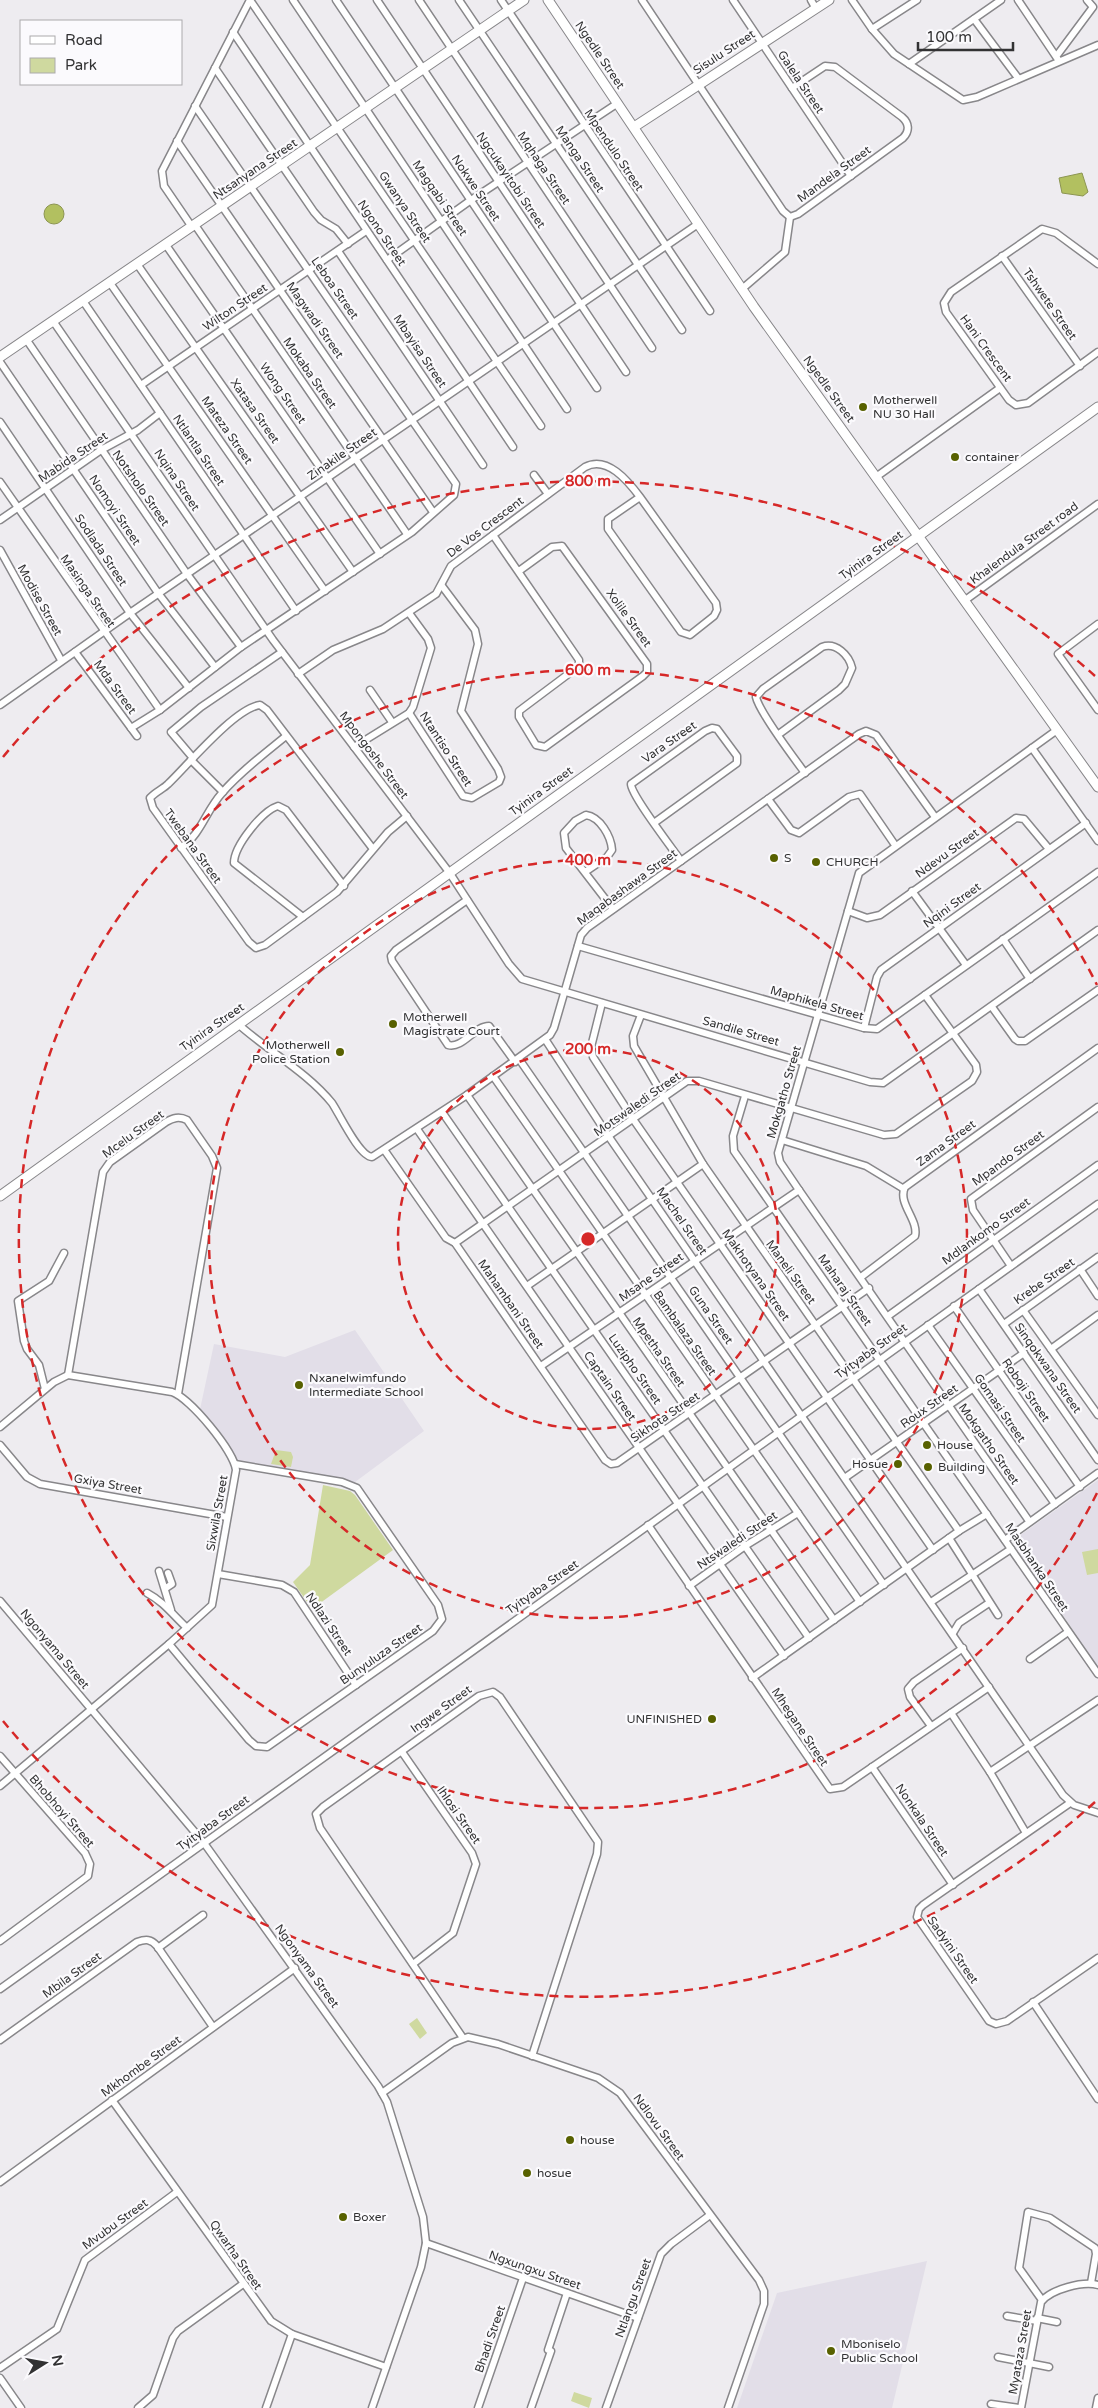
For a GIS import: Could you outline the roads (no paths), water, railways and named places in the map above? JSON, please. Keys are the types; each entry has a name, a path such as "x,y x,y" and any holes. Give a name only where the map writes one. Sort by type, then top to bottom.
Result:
{"street":[{"name":"Mokaba Street","path":"250,0 177,141 161,176 164,186 252,309 407,534"},
{"name":"Gwanya Street","path":"250,0 541,426"},
{"name":"Magqabi Street","path":"293,0 568,409"},
{"name":"Nokwe Street","path":"336,0 597,388"},
{"name":"Ngcukayitobi Street","path":"377,0 626,372"},
{"name":"Mqhaga Street","path":"418,0 652,348"},
{"name":"Manga Street","path":"459,0 682,330"},
{"name":"Mpendulo Street","path":"501,0 710,311"},
{"name":"Ntsanyana Street","path":"0,357 524,0"},
{"name":"Ngedle Street","path":"548,0 742,289 1098,787"},
{"name":"Mandela Street","path":"642,0 783,211 790,217 798,214 904,138 908,129 905,120 832,66 822,68 792,88"},
{"name":"Galela Street","path":"733,0 851,176"},
{"path":"811,0 816,9"},
{"name":"Sisulu Street","path":"634,127 829,0"},
{"path":"852,0 872,29 894,54 963,100 977,97 1058,57 1098,45"},
{"path":"872,29 916,0"},
{"path":"909,64 1001,0"},
{"path":"1018,0 1058,57"},
{"path":"1058,57 1093,7 1087,0"},
{"path":"974,18 1018,78"},
{"name":"Ngono Street","path":"233,32 513,447"},
{"path":"214,68 317,217 336,229 348,244"},
{"path":"386,260 471,200 618,103"},
{"name":"Leboa Street","path":"195,106 456,484 454,495 433,512"},
{"name":"Magwadi Street","path":"177,141 433,512"},
{"path":"742,289 785,252 790,217"},
{"name":"Zinakile Street","path":"0,705 130,612 698,224"},
{"name":"Hani Crescent","path":"1098,264 1056,233 1046,229 1038,231 951,292 944,303 946,312 1012,403 1024,404 1098,352"},
{"name":"Wilton Street","path":"141,385 366,231"},
{"name":"Wong Street","path":"166,244 380,554"},
{"name":"Mbayisa Street","path":"338,251 483,465"},
{"name":"Tshwete Street","path":"1002,256 1080,366"},
{"name":"Xatasa Street","path":"137,264 353,572"},
{"name":"Mateza Street","path":"110,282 325,591"},
{"name":"Ntlantla Street","path":"83,301 296,611"},
{"name":"Nqina Street","path":"53,320 282,652"},
{"name":"Notsholo Street","path":"26,339 187,574 241,647"},
{"name":"Nomoyi Street","path":"0,362 158,593 215,667"},
{"path":"876,477 1000,388"},
{"name":"Tyinira Street","path":"0,1196 1098,407"},
{"name":"Mabida Street","path":"0,520 101,450 130,432 138,430 160,412"},
{"name":"Sodlada Street","path":"0,422 130,612 189,688"},
{"name":"De Vos Crescent","path":"298,674 334,650 377,632 409,613 436,594 442,586 447,571 451,566 585,467 599,463 625,478 640,497 716,603 718,610 714,616 690,635 681,632 608,529 608,519 640,497"},
{"path":"534,475 548,494"},
{"name":"Masinga Street","path":"0,482 103,632 160,710"},
{"name":"Khalendula Street road","path":"964,601 1098,504"},
{"path":"131,728 160,710 241,647 380,554 433,512"},
{"name":"Xolile Street","path":"493,535 579,660 579,664 574,669 519,711 519,717 536,745 545,747 643,676 647,672 647,664 562,546 552,547 519,572"},
{"name":"Modise Street","path":"0,550 61,660"},
{"name":"Ntantiso Street","path":"409,613 428,639 431,648 413,707 408,713 463,796 472,798 498,782 501,777 498,769 461,711 478,644 477,634 442,586"},
{"path":"1098,624 1058,654 1098,710"},
{"path":"778,734 845,684 852,668 849,660 840,650 831,646 822,647 758,693 757,701 778,734 805,773"},
{"name":"Mda Street","path":"74,652 137,736"},
{"path":"223,792 192,759 171,732 230,686 282,652"},
{"name":"Mpongoshe Street","path":"282,652 449,872"},
{"path":"370,690 392,722"},
{"name":"Twebana Street","path":"374,849 263,706 255,706 227,725 170,783 152,796 150,801 181,848 253,946 265,945 344,886 374,849 407,816"},
{"path":"354,747 408,713"},
{"name":"Vara Street","path":"654,822 737,763 736,756 717,729 712,728 705,731 631,784 632,790 654,822 681,861"},
{"name":"Mokgatho Street","path":"1029,1521 799,1190 779,1158 782,1140 804,1061 859,873 895,845 1057,730"},
{"name":"Maqabashawa Street","path":"385,1151 545,1039 554,1028 563,992 583,931 859,734 870,731 876,735 935,817"},
{"path":"181,848 194,838 208,810 223,792 286,736"},
{"path":"1032,748 1098,840"},
{"path":"768,800 791,830 799,832 850,797 860,794 895,845"},
{"path":"303,917 234,863 244,837 270,810 278,806 286,810 344,886"},
{"path":"585,872 607,857 612,850 610,842 598,820 586,815 575,821 568,828 563,839 566,848 613,909"},
{"name":"Ndevu Street","path":"848,911 867,918 876,917 1016,818 1024,819 1049,849"},
{"name":"Nqini Street","path":"864,1028 877,977 881,970 1086,823"},
{"name":"Sandile Street","path":"449,872 518,977 563,992 804,1061 870,1082 883,1083 1098,930"},
{"name":"Maphikela Street","path":"578,946 864,1028 877,1029 1098,872"},
{"path":"912,891 966,965"},
{"name":"Guna Street","path":"467,900 396,950 391,956 392,961 448,1044 456,1045 480,1028 489,1026 517,1060 628,1215 884,1585"},
{"path":"1003,939 1030,979"},
{"path":"992,1007 1015,1038 1018,1041 1025,1041 1098,990"},
{"name":"Motswaledi Street","path":"455,1244 558,1170 691,1080 884,1135 896,1134 975,1078 977,1072 976,1065 925,994"},
{"name":"Makhotyana Street","path":"602,1003 591,1051 633,1119 933,1550"},
{"name":"Maneli Street","path":"641,1015 633,1041 663,1098 702,1164 959,1531"},
{"path":"238,1024 261,1045 302,1075 328,1099 366,1155 372,1157 385,1151"},
{"name":"Machel Street","path":"545,1039 609,1137 803,1415"},
{"name":"Zama Street","path":"904,1189 1098,1048"},
{"name":"Bambalaza Street","path":"493,1076 860,1602"},
{"name":"Mpetha Street","path":"467,1095 834,1620"},
{"name":"Maharaj Street","path":"745,1096 733,1136 732,1147 987,1514"},
{"name":"Mpando Street","path":"1011,1266 973,1210 971,1199 1098,1106"},
{"name":"Luzipho Street","path":"442,1112 809,1638"},
{"name":"Mcelu Street","path":"68,1375 103,1172 110,1162 166,1122 182,1118 187,1120 207,1149 217,1168 178,1394"},
{"name":"Captain Street","path":"417,1129 784,1656"},
{"path":"782,1140 866,1166 904,1189 904,1198 916,1230 915,1236 861,1277"},
{"name":"Mahambani Street","path":"385,1151 446,1238 455,1244 605,1460 614,1464 620,1461"},
{"path":"526,1286 702,1164"},
{"name":"Mdlankomo Street","path":"888,1316 1098,1165"},
{"name":"Msane Street","path":"541,1366 799,1190"},
{"name":"Tyityaba Street","path":"0,1989 1098,1204"},
{"path":"45,1389 40,1365 27,1349 24,1341 18,1301 49,1281 64,1253"},
{"name":"Krebe Street","path":"1004,1324 1098,1257"},
{"path":"1080,1269 1098,1296"},
{"name":"Sikhota Street","path":"620,1461 689,1415 868,1288"},
{"name":"Sinqokwana Street","path":"979,1289 1098,1460"},
{"name":"Roboji Street","path":"954,1306 1080,1487"},
{"path":"1023,1310 1098,1415"},
{"path":"1051,1349 1098,1315"},
{"name":"Gomasi Street","path":"928,1325 1055,1504"},
{"name":"Roux Street","path":"846,1477 1024,1353"},
{"path":"0,1427 45,1389 68,1375 178,1394"},
{"name":"Sixwila Street","path":"0,1786 169,1644 212,1605 235,1476 235,1464 230,1454 199,1414 178,1394"},
{"path":"803,1415 1070,1803 1098,1813"},
{"name":"Gxiya Street","path":"0,1445 28,1477 40,1484 228,1517"},
{"name":"Bunyuluza Street","path":"169,1644 250,1740 261,1748 274,1744 434,1630 442,1619 438,1605 357,1488 342,1482 235,1464"},
{"path":"1005,1540 1098,1473"},
{"name":"Ntswaledi Street","path":"689,1586 745,1546 798,1513"},
{"path":"648,1525 752,1678 959,1531 987,1514"},
{"name":"Masbhanka Street","path":"987,1514 1098,1674"},
{"path":"949,1538 970,1575 998,1614"},
{"path":"931,1602 1012,1549"},
{"path":"159,1571 166,1588 171,1610 187,1628"},
{"path":"166,1588 172,1584 168,1573"},
{"name":"Ndlazi Street","path":"218,1574 282,1585 294,1592 356,1685"},
{"path":"147,1593 166,1609 171,1610"},
{"name":"Ngonyama Street","path":"0,1601 204,1843 295,1968 382,2093 409,2170 422,2217 426,2243 419,2274 372,2408"},
{"path":"953,1633 959,1623 989,1603"},
{"path":"1030,1659 1068,1632"},
{"path":"931,1726 910,1697 908,1689 914,1682 963,1648"},
{"name":"Mhegane Street","path":"752,1678 830,1789 840,1789 989,1687"},
{"name":"Ingwe Street","path":"463,2038 320,1828 316,1814 323,1807 479,1696 493,1692 500,1697 598,1842 597,1854 532,2056"},
{"path":"990,1772 1098,1700"},
{"path":"950,1713 990,1772 1026,1834"},
{"name":"Ihlosi Street","path":"402,1752 472,1853 476,1864 453,1933 413,1964"},
{"name":"Bhobhoyi Street","path":"0,1756 85,1853 90,1864 88,1876 0,1941"},
{"name":"Nonkala Street","path":"872,1767 953,1885"},
{"name":"Sadyini Street","path":"1070,1803 919,1909 918,1917 920,1924 989,2021 996,2024 1003,2023 1098,1958"},
{"path":"203,1914 158,1948 213,2027"},
{"name":"Mbila Street","path":"0,2040 137,1942 150,1940 158,1948"},
{"name":"Mkhombe Street","path":"0,2182 295,1968"},
{"path":"1033,2002 1098,2099"},
{"path":"382,2093 463,2038"},
{"name":"Ndlovu Street","path":"463,2038 480,2039 598,2078 618,2092 759,2280 764,2291 762,2312 728,2408"},
{"name":"Qwarha Street","path":"112,2100 271,2321 292,2334 386,2367"},
{"name":"Mvubu Street","path":"0,2368 60,2326 85,2260 178,2192"},
{"path":"1042,2300 1019,2268 1028,2212 1050,2218 1095,2248 1094,2284"},
{"name":"Ntlangu Street","path":"606,2408 661,2254 671,2244 710,2215"},
{"name":"Ngxungxu Street","path":"426,2243 638,2318"},
{"name":"Bhadi Street","path":"478,2408 523,2278"},
{"path":"138,2408 153,2395 178,2331 243,2284"},
{"name":"Myataza Street","path":"1020,2408 1042,2300 1075,2285 1094,2284"},
{"path":"531,2408 551,2351 548,2350 567,2294"},
{"path":"1007,2316 1057,2322"},
{"path":"266,2408 292,2334"},
{"path":"998,2357 1049,2367"},
{"path":"0,2378 21,2408"},
{"path":"1096,2408 1098,2398"},
{"path":"991,2404 1020,2408"}],"place":[{"name":"Motherwell NU 30 Hall","path":"863,407"},
{"name":"container","path":"955,457"},
{"name":"S","path":"774,858"},
{"name":"CHURCH","path":"816,862"},
{"name":"Motherwell Magistrate Court","path":"393,1024"},
{"name":"Motherwell Police Station","path":"340,1052"},
{"name":"Nxanelwimfundo Intermediate School","path":"299,1385"},
{"name":"House","path":"927,1445"},
{"name":"Hosue","path":"898,1464"},
{"name":"Building","path":"928,1467"},
{"name":"UNFINISHED","path":"712,1719"},
{"name":"house","path":"570,2140"},
{"name":"hosue","path":"527,2173"},
{"name":"Boxer","path":"343,2217"},
{"name":"Mboniselo Public School","path":"831,2351"}]}
